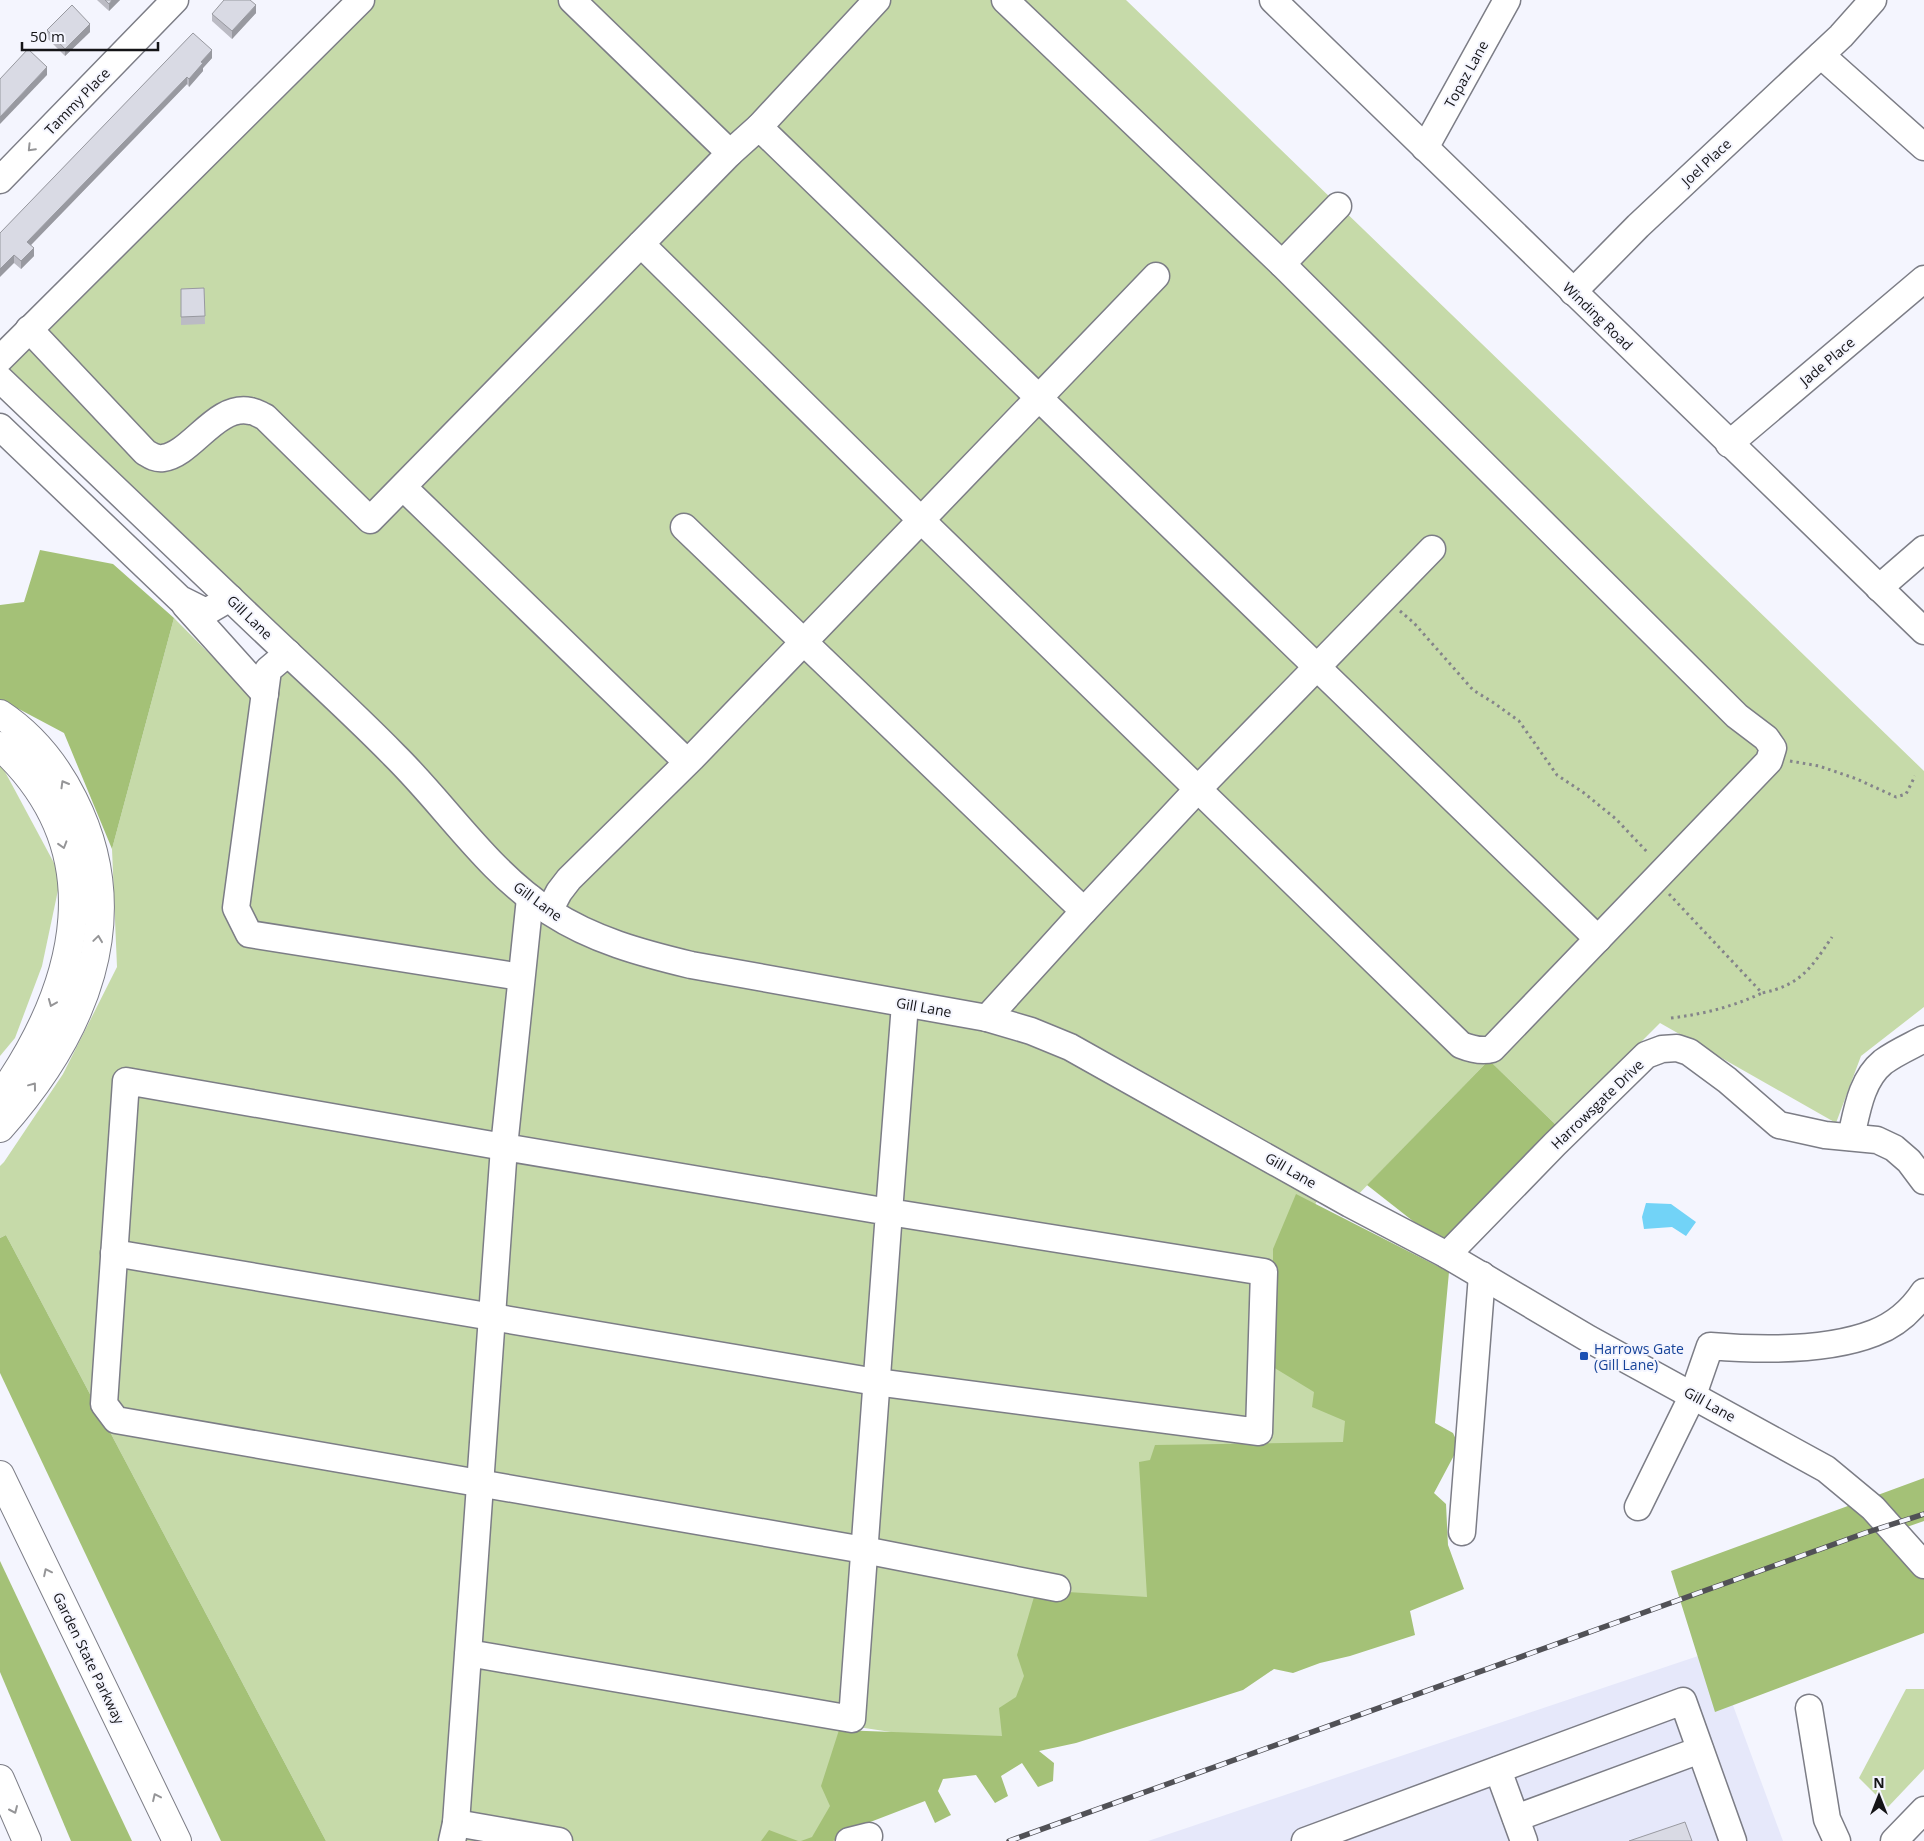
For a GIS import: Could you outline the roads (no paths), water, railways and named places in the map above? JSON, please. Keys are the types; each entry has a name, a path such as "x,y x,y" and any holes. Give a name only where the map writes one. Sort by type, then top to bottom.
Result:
{"highway":[{"path":"0,714 26,734 49,759 66,785 79,812 90,842 97,874 100,919 93,966 76,1015 48,1065 2,1126"},
{"path":"0,746 34,784 49,810 66,854 74,901 71,943 58,988 37,1038 0,1097"},
{"name":"Garden State Parkway","path":"0,1475 177,1841"},
{"path":"0,1779 27,1841"},
{"path":"0,1825 12,1841"}],"street":[{"name":"Tammy Place","path":"0,180 175,0"},
{"path":"0,358 361,0"},
{"path":"572,0 730,153"},
{"path":"30,329 145,452 154,458 163,458 178,451 230,413 241,410 252,411 265,417 370,520 404,488 730,153 759,127 877,0"},
{"path":"641,244 921,520 1461,1044 1472,1049 1486,1051 1492,1049 1769,761 1773,748 1766,738 1737,716 1282,264 1005,0"},
{"name":"Winding Road","path":"1273,0 1924,631"},
{"name":"Topaz Lane","path":"1425,148 1507,0"},
{"name":"Joel Place","path":"1573,292 1638,226 1842,36 1873,0"},
{"path":"1821,54 1924,147"},
{"path":"759,127 1598,939"},
{"path":"1282,264 1338,206"},
{"path":"559,1841 454,1832 504,1147 522,977 539,905 559,892 569,879 687,762 1156,276"},
{"name":"Jade Place","path":"1729,444 1924,279"},
{"name":"Gill Lane","path":"0,379 395,755 495,866 539,905 582,931 616,945 653,956 691,966 987,1018 1031,1031 1070,1047 1350,1204 1447,1255 1590,1339 1826,1469 1873,1508 1924,1565"},
{"path":"0,426 180,599 265,694"},
{"path":"404,488 687,762"},
{"path":"684,527 1084,911"},
{"path":"987,1018 1198,789 1432,549"},
{"path":"1879,588 1924,549"},
{"path":"180,599 206,612 230,598"},
{"path":"288,653 268,670 236,908 249,934 522,977"},
{"path":"468,1653 852,1719 888,1212 905,1004"},
{"path":"1851,1137 1860,1097 1870,1077 1883,1063 1924,1039"},
{"name":"Harrowsgate Drive","path":"1447,1255 1555,1144 1646,1055 1662,1049 1677,1048 1689,1052 1727,1080 1779,1125 1825,1135 1877,1140 1894,1148 1909,1161 1924,1181"},
{"path":"114,1253 876,1382 1260,1432 1264,1272 888,1212 126,1081 114,1253 104,1404 116,1420 864,1550 1057,1588"},
{"path":"1462,1532 1482,1275"},
{"path":"1638,1506 1693,1395 1710,1346 1792,1348 1834,1343 1875,1333 1904,1316 1924,1292"},
{"path":"1305,1841 1683,1701 1733,1841"},
{"path":"1809,1708 1827,1819 1837,1841"},
{"path":"1498,1770 1520,1829 1700,1750"},
{"path":"1894,1841 1924,1810"}],"water":[{"path":"1646,1203 1671,1204 1696,1222 1686,1236 1672,1227 1644,1229 1642,1217"}],"railway":[{"path":"1009,1841 1865,1533 1924,1514"}],"place":[{"name":"Harrows Gate (Gill Lane)","path":"1584,1356"}]}
